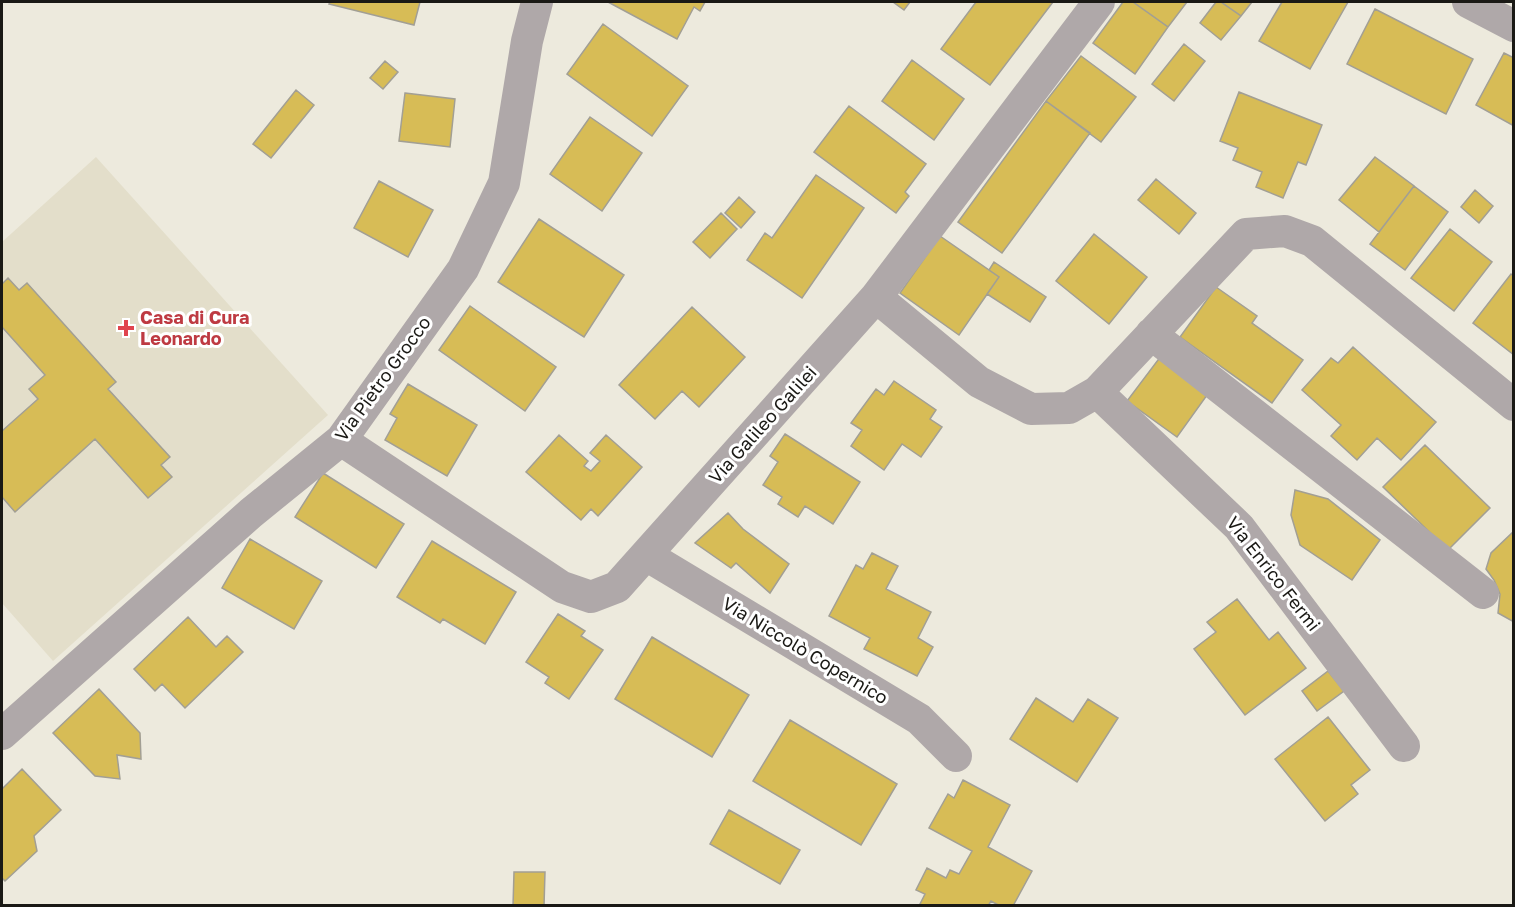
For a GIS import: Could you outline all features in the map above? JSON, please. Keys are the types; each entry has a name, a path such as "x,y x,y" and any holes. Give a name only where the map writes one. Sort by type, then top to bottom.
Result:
{"street":[{"name":"Via Pietro Grocco","path":"2,734 250,513 341,440 463,269 504,183 527,41 537,2"},
{"name":"Via Galileo Galilei","path":"341,440 562,587 591,597 617,587 876,297 1100,2"},
{"path":"1468,2 1514,26"},
{"path":"876,297 979,382 1031,409 1069,408 1097,392 1245,234 1285,231 1312,241 1514,405"},
{"path":"1151,334 1483,593"},
{"name":"Via Enrico Fermi","path":"1097,392 1239,527 1404,746"},
{"name":"Via Niccolò Copernico","path":"646,555 919,719 956,756"}],"shaded area":[{"name":"Casa di Cura Leonardo","path":"96,157 328,415 53,661 2,603 2,242"}],"building":[{"path":"330,2 420,2 414,25 329,4"},
{"path":"608,2 705,2 700,11 694,7 677,39"},
{"path":"893,2 910,2 904,10"},
{"path":"976,2 1053,2 990,85 941,49"},
{"path":"1123,2 1133,2 1168,27 1135,74 1093,43"},
{"path":"1133,2 1187,2 1168,27"},
{"path":"1216,2 1221,2 1241,16 1221,40 1200,23"},
{"path":"1221,2 1252,2 1241,16"},
{"path":"1282,2 1348,2 1310,69 1259,41"},
{"path":"1375,9 1473,59 1446,114 1347,64"},
{"path":"603,24 688,86 652,136 567,74"},
{"path":"1184,44 1205,61 1174,101 1152,84"},
{"path":"1504,53 1514,58 1514,126 1476,105"},
{"path":"1081,56 1136,97 1101,142 1046,101"},
{"path":"912,60 964,99 934,140 882,101"},
{"path":"385,61 398,72 383,89 370,78"},
{"path":"296,90 314,105 271,158 253,144"},
{"path":"1239,92 1322,125 1306,165 1298,162 1283,198 1256,187 1262,172 1233,160 1238,148 1220,141"},
{"path":"405,93 455,99 450,147 399,141"},
{"path":"1046,101 1090,133 1002,253 958,222"},
{"path":"849,106 926,164 905,192 909,196 896,213 814,152"},
{"path":"590,117 642,153 602,211 550,174"},
{"path":"1375,157 1414,186 1379,232 1339,200"},
{"path":"816,175 864,208 802,298 747,260 765,233 772,238"},
{"path":"1156,179 1196,213 1179,234 1138,200"},
{"path":"379,181 433,210 408,257 354,228"},
{"path":"1414,186 1448,212 1405,270 1370,244"},
{"path":"1475,190 1493,206 1479,223 1461,207"},
{"path":"739,197 755,212 741,228 725,213"},
{"path":"721,213 737,229 710,258 693,242"},
{"path":"539,219 624,275 584,337 498,282"},
{"path":"1450,229 1492,262 1454,311 1411,278"},
{"path":"1094,234 1147,277 1109,324 1056,281"},
{"path":"940,236 999,277 959,335 900,293"},
{"path":"994,262 1046,297 1030,322 987,294 999,277 989,270"},
{"path":"1511,274 1514,276 1514,355 1473,323"},
{"path":"8,278 19,290 27,283 116,382 108,389 170,457 161,465 172,477 148,498 95,439 15,512 2,497 2,431 38,399 29,389 45,375 2,327 2,284"},
{"path":"1216,287 1257,316 1252,323 1303,360 1272,403 1180,337"},
{"path":"470,306 556,367 525,411 439,350"},
{"path":"692,307 745,357 699,407 682,391 655,419 619,385"},
{"path":"1353,347 1436,422 1401,460 1377,438 1357,460 1331,436 1341,425 1302,390 1331,358 1338,363"},
{"path":"1161,356 1210,391 1177,437 1127,401"},
{"path":"894,381 936,410 930,419 942,427 921,457 902,444 884,470 851,446 862,430 851,423 876,389 884,395"},
{"path":"408,384 477,425 447,476 385,440 397,418 390,414"},
{"path":"785,434 860,482 833,524 805,506 798,517 778,504 782,497 763,485 778,462 770,456"},
{"path":"559,435 588,461 584,466 591,471 600,461 590,453 606,435 642,467 598,516 591,509 581,520 526,472"},
{"path":"1425,445 1490,508 1448,550 1383,487"},
{"path":"323,473 404,524 376,568 295,517"},
{"path":"1295,490 1328,499 1380,540 1352,580 1300,545 1291,515"},
{"path":"728,513 743,529 789,564 770,593 736,563 731,568 695,543"},
{"path":"1514,531 1514,622 1498,613 1500,594 1486,569 1491,553"},
{"path":"250,539 322,581 294,629 222,588"},
{"path":"432,541 516,592 485,644 443,619 440,623 397,597"},
{"path":"872,553 898,566 886,589 931,612 918,638 933,647 917,676 864,649 870,638 829,616 856,565 863,569"},
{"path":"1237,599 1269,640 1278,632 1306,668 1245,715 1194,649 1216,632 1207,622"},
{"path":"558,614 585,631 581,636 603,650 569,699 545,683 549,677 526,662"},
{"path":"188,617 216,647 227,636 243,652 185,708 162,684 155,691 134,669"},
{"path":"652,637 749,695 712,757 615,699"},
{"path":"1328,671 1344,691 1317,711 1302,691"},
{"path":"99,689 140,733 141,759 117,755 120,779 95,776 53,733"},
{"path":"1036,698 1073,722 1088,699 1118,718 1077,782 1010,739"},
{"path":"1328,717 1370,770 1351,785 1358,794 1325,821 1275,759"},
{"path":"790,720 897,784 861,845 753,781"},
{"path":"22,769 61,810 34,836 37,851 5,881 2,878 2,789"},
{"path":"963,780 1010,805 988,847 1032,871 1013,906 1000,906 991,901 988,906 919,906 925,894 916,890 927,868 946,878 950,870 959,874 972,851 929,828 948,794 954,798"},
{"path":"729,810 800,850 780,884 710,844"},
{"path":"514,872 545,872 544,906 513,906"}],"place":[{"name":"Casa di Cura Leonardo","path":"126,328"}]}
